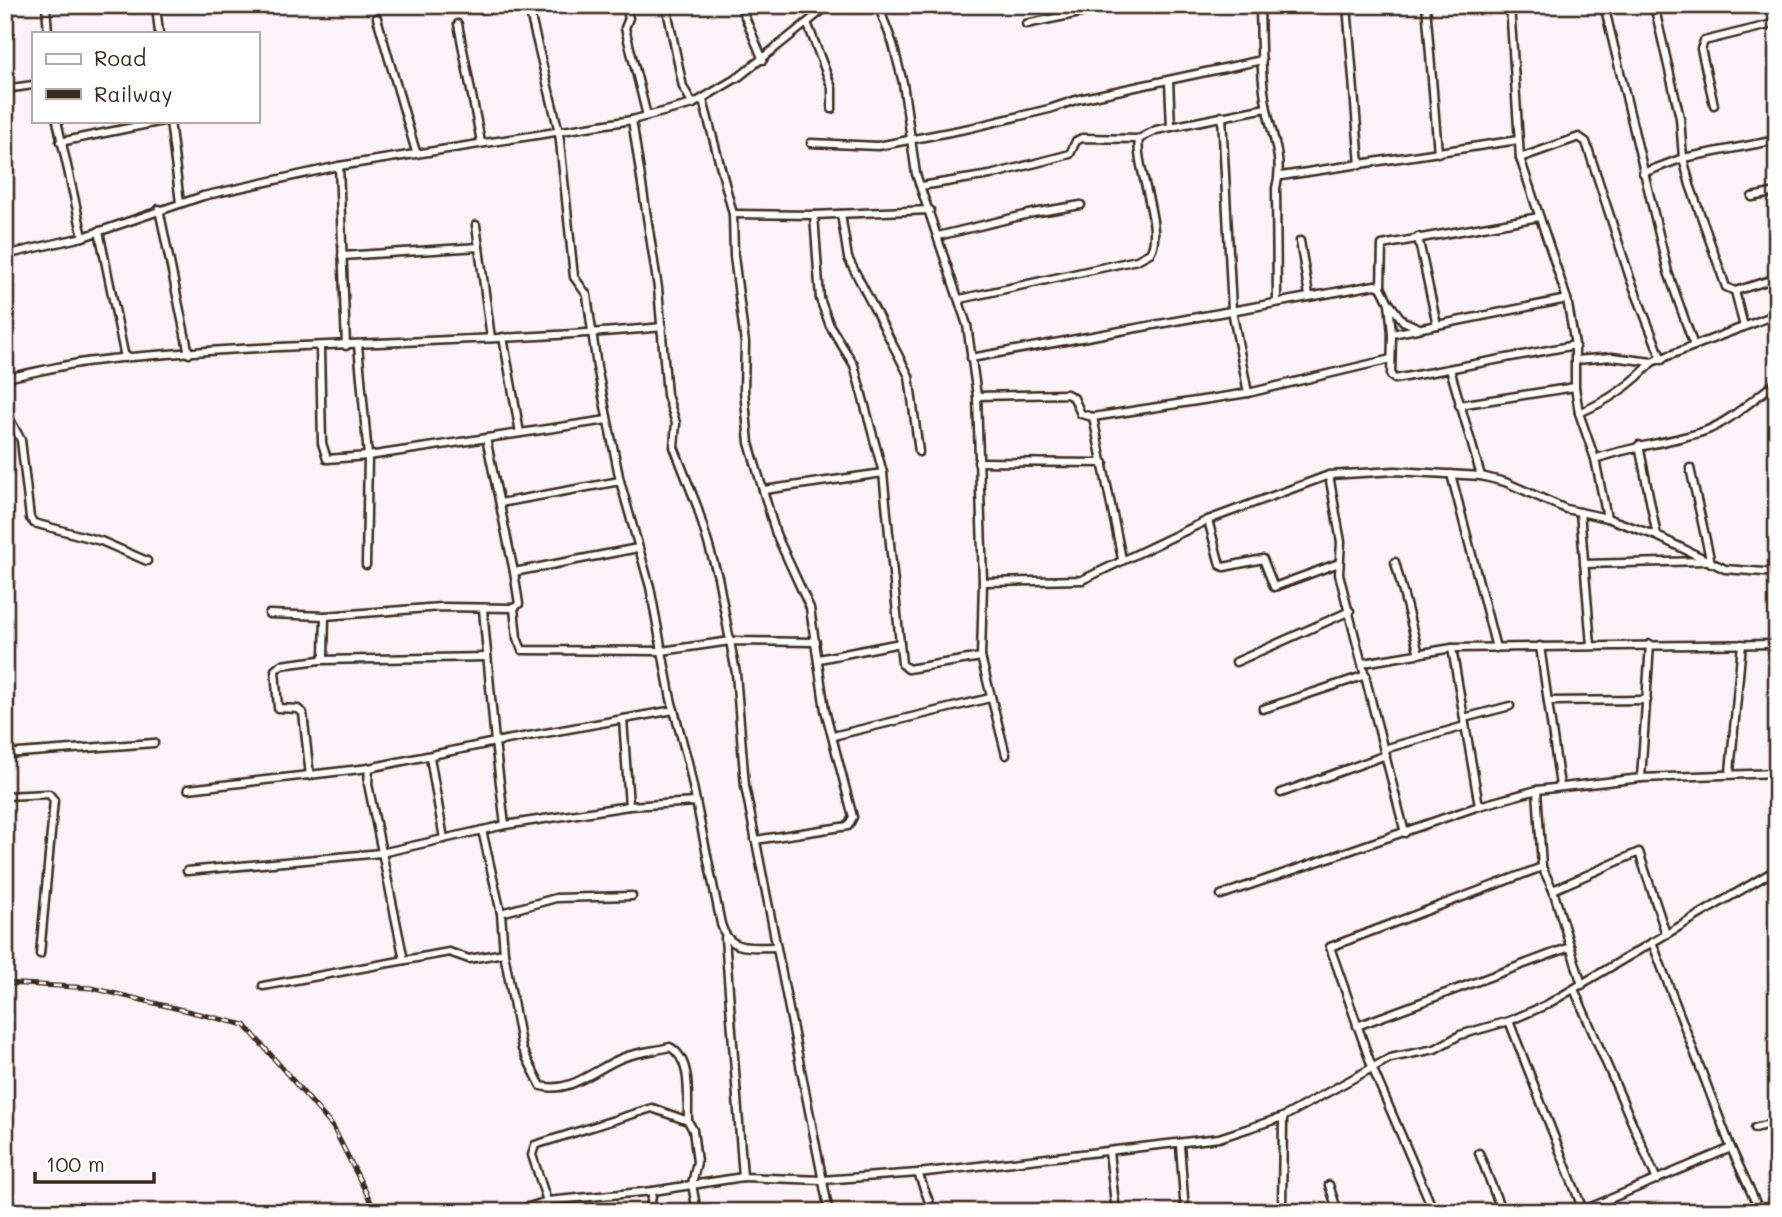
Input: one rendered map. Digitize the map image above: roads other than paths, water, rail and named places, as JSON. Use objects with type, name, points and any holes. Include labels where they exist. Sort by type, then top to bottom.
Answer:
[{"type":"street","points":[[46,5],[48,32]]},
{"type":"street","points":[[156,5],[159,32]]},
{"type":"street","points":[[528,5],[559,132],[574,277],[587,295],[607,420],[620,481],[650,587],[674,710],[725,938],[743,1177]]},
{"type":"street","points":[[625,5],[629,18],[625,28],[647,116]]},
{"type":"street","points":[[666,5],[683,87],[693,104]]},
{"type":"street","points":[[740,5],[763,60]]},
{"type":"street","points":[[878,5],[893,44],[903,83],[909,140],[937,236],[960,299],[971,358],[977,396],[983,582],[981,657],[1006,755]]},
{"type":"street","points":[[1026,24],[1118,5]]},
{"type":"street","points":[[1260,5],[1266,108],[1279,154],[1280,176],[1276,188],[1278,300]]},
{"type":"street","points":[[1347,5],[1360,165]]},
{"type":"street","points":[[1426,5],[1438,153]]},
{"type":"street","points":[[1510,5],[1520,158],[1567,299],[1575,345],[1575,387],[1579,413],[1595,459],[1606,518]]},
{"type":"street","points":[[1604,5],[1668,272],[1694,346]]},
{"type":"street","points":[[1654,5],[1680,118],[1683,158],[1693,196],[1727,287],[1735,291],[1777,278]]},
{"type":"street","points":[[5,255],[83,237],[180,203],[339,166],[632,120],[693,104],[763,60],[808,24],[824,7]]},
{"type":"street","points":[[376,18],[416,152]]},
{"type":"street","points":[[1714,105],[1702,49],[1704,41],[1777,23]]},
{"type":"street","points":[[458,24],[481,142]]},
{"type":"street","points":[[808,24],[832,88],[832,109]]},
{"type":"street","points":[[811,143],[878,146],[1262,60]]},
{"type":"street","points":[[1168,81],[1171,127]]},
{"type":"street","points":[[5,89],[32,85]]},
{"type":"street","points":[[703,100],[733,214],[734,256],[745,343],[744,390],[749,443],[776,534],[810,608],[825,710],[852,822],[848,826],[755,840]]},
{"type":"street","points":[[921,186],[990,175],[1059,158],[1070,154],[1076,141],[1082,138],[1139,139],[1171,127],[1266,108]]},
{"type":"street","points":[[1222,116],[1232,310],[1248,393]]},
{"type":"street","points":[[632,120],[652,240],[667,396],[676,423],[674,447],[715,564],[736,673],[743,775],[829,1212]]},
{"type":"street","points":[[57,122],[83,237]]},
{"type":"street","points":[[60,142],[158,122]]},
{"type":"street","points":[[170,122],[180,203]]},
{"type":"street","points":[[1520,158],[1579,137],[1586,142],[1630,278],[1662,360]]},
{"type":"street","points":[[960,299],[1137,260],[1150,253],[1153,244],[1149,194],[1138,147],[1139,139]]},
{"type":"street","points":[[1280,176],[1518,140]]},
{"type":"street","points":[[1643,173],[1683,158],[1777,140]]},
{"type":"street","points":[[339,166],[346,346]]},
{"type":"street","points":[[1752,197],[1777,192]]},
{"type":"street","points":[[937,236],[1033,213],[1081,205]]},
{"type":"street","points":[[159,209],[188,354]]},
{"type":"street","points":[[733,214],[814,215],[930,210]]},
{"type":"street","points":[[841,214],[848,258],[909,376],[919,452]]},
{"type":"street","points":[[814,215],[820,299],[830,326],[854,365],[883,473],[902,664],[908,669],[981,657]]},
{"type":"street","points":[[1421,328],[1403,320],[1389,303],[1381,287],[1382,245],[1539,217]]},
{"type":"street","points":[[476,225],[491,338]]},
{"type":"street","points":[[99,231],[125,358]]},
{"type":"street","points":[[1418,237],[1437,325]]},
{"type":"street","points":[[1300,241],[1310,295]]},
{"type":"street","points":[[342,256],[479,247]]},
{"type":"street","points":[[971,358],[1278,300],[1375,285],[1381,287]]},
{"type":"street","points":[[1735,291],[1744,327]]},
{"type":"street","points":[[1392,334],[1567,299]]},
{"type":"street","points":[[1389,303],[1392,334],[1391,376],[1395,379],[1575,345]]},
{"type":"street","points":[[1576,360],[1612,356],[1651,362],[1662,360],[1777,314]]},
{"type":"street","points":[[5,378],[92,361],[125,358],[662,327]]},
{"type":"street","points":[[502,337],[520,433]]},
{"type":"street","points":[[358,345],[368,456],[366,565]]},
{"type":"street","points":[[320,347],[322,443],[327,459],[368,456],[607,420]]},
{"type":"street","points":[[977,396],[1067,394],[1074,398],[1081,414],[1093,417],[1248,393],[1391,359]]},
{"type":"street","points":[[1579,413],[1607,401],[1637,379],[1651,362]]},
{"type":"street","points":[[1450,369],[1481,476]]},
{"type":"street","points":[[1595,459],[1705,431],[1723,422],[1777,382]]},
{"type":"street","points":[[1459,405],[1575,387]]},
{"type":"street","points":[[5,410],[21,440],[28,510],[34,523],[101,541],[148,561]]},
{"type":"street","points":[[1093,417],[1122,559]]},
{"type":"street","points":[[269,614],[325,616],[441,607],[514,608],[519,604],[486,438]]},
{"type":"street","points":[[1639,446],[1657,536]]},
{"type":"street","points":[[978,462],[1104,463]]},
{"type":"street","points":[[1689,468],[1709,562]]},
{"type":"street","points":[[983,582],[1075,582],[1091,577],[1122,559],[1208,520],[1328,475],[1395,471],[1481,476],[1505,482],[1580,512],[1657,536],[1725,569],[1777,573]]},
{"type":"street","points":[[764,490],[883,473]]},
{"type":"street","points":[[1451,474],[1496,648]]},
{"type":"street","points":[[1328,475],[1341,542],[1339,574],[1405,833]]},
{"type":"street","points":[[500,503],[620,481]]},
{"type":"street","points":[[1580,512],[1591,645]]},
{"type":"street","points":[[1208,520],[1220,565],[1224,567],[1262,559],[1274,587],[1339,563]]},
{"type":"street","points":[[514,572],[638,548]]},
{"type":"street","points":[[1395,562],[1419,654]]},
{"type":"street","points":[[1584,564],[1709,562]]},
{"type":"street","points":[[514,608],[517,638],[522,650],[662,651],[730,641],[816,642]]},
{"type":"street","points":[[483,609],[505,825]]},
{"type":"street","points":[[1236,662],[1350,611]]},
{"type":"street","points":[[320,660],[325,651],[325,616]]},
{"type":"street","points":[[819,659],[900,643]]},
{"type":"street","points":[[1641,778],[1650,644]]},
{"type":"street","points":[[1730,772],[1742,644]]},
{"type":"street","points":[[1363,663],[1452,648],[1777,644]]},
{"type":"street","points":[[1541,646],[1560,786]]},
{"type":"street","points":[[1452,648],[1479,806]]},
{"type":"street","points":[[310,776],[303,713],[298,709],[278,708],[275,670],[281,664],[320,660],[486,657]]},
{"type":"street","points":[[1263,709],[1366,675]]},
{"type":"street","points":[[833,736],[990,698]]},
{"type":"street","points":[[1548,701],[1647,699]]},
{"type":"street","points":[[1464,718],[1510,706]]},
{"type":"street","points":[[188,789],[369,768],[674,710]]},
{"type":"street","points":[[623,719],[629,806]]},
{"type":"street","points":[[1281,793],[1385,752],[1465,726]]},
{"type":"street","points":[[5,754],[154,743]]},
{"type":"street","points":[[430,757],[444,839]]},
{"type":"street","points":[[369,768],[368,784],[404,960]]},
{"type":"street","points":[[1221,895],[1479,806],[1537,790],[1641,778],[1730,772],[1777,773]]},
{"type":"street","points":[[1537,790],[1542,867],[1553,890],[1582,985]]},
{"type":"street","points":[[5,796],[48,794],[54,800],[40,954]]},
{"type":"street","points":[[187,871],[381,853],[505,825],[629,806],[696,802]]},
{"type":"street","points":[[482,831],[501,913],[504,953],[522,1049],[541,1086],[554,1089],[580,1080],[622,1058],[670,1047],[678,1052],[686,1069],[688,1121]]},
{"type":"street","points":[[1553,890],[1639,852],[1666,933]]},
{"type":"street","points":[[1434,1212],[1372,1067],[1329,951],[1332,944],[1542,867]]},
{"type":"street","points":[[514,1212],[547,1201],[653,1191],[743,1177],[822,1180],[918,1173],[1180,1145],[1248,1131],[1283,1117],[1402,1053],[1434,1049],[1460,1035],[1509,1021],[1574,989],[1777,869]]},
{"type":"street","points":[[501,913],[556,898],[632,896]]},
{"type":"street","points":[[725,938],[733,945],[744,947],[775,947]]},
{"type":"street","points":[[1652,942],[1731,1148],[1760,1212]]},
{"type":"street","points":[[1357,1026],[1570,947]]},
{"type":"street","points":[[263,986],[449,953],[469,959],[504,953]]},
{"type":"street","points":[[1574,989],[1657,1180]]},
{"type":"street","points":[[1509,1021],[1581,1211],[1731,1148]]},
{"type":"street","points":[[547,1201],[531,1155],[535,1145],[652,1108],[688,1121],[694,1129],[697,1162],[692,1184],[697,1212]]},
{"type":"street","points":[[1282,1212],[1283,1117]]},
{"type":"street","points":[[1755,1128],[1777,1122]]},
{"type":"street","points":[[1180,1145],[1185,1212]]},
{"type":"street","points":[[1109,1152],[1116,1212]]},
{"type":"street","points":[[1479,1153],[1502,1212]]},
{"type":"street","points":[[918,1173],[933,1212]]},
{"type":"street","points":[[1329,1185],[1338,1212]]},
{"type":"street","points":[[649,1212],[653,1191]]},
{"type":"railway","points":[[5,983],[92,988],[245,1025],[333,1127],[376,1212]]}]
